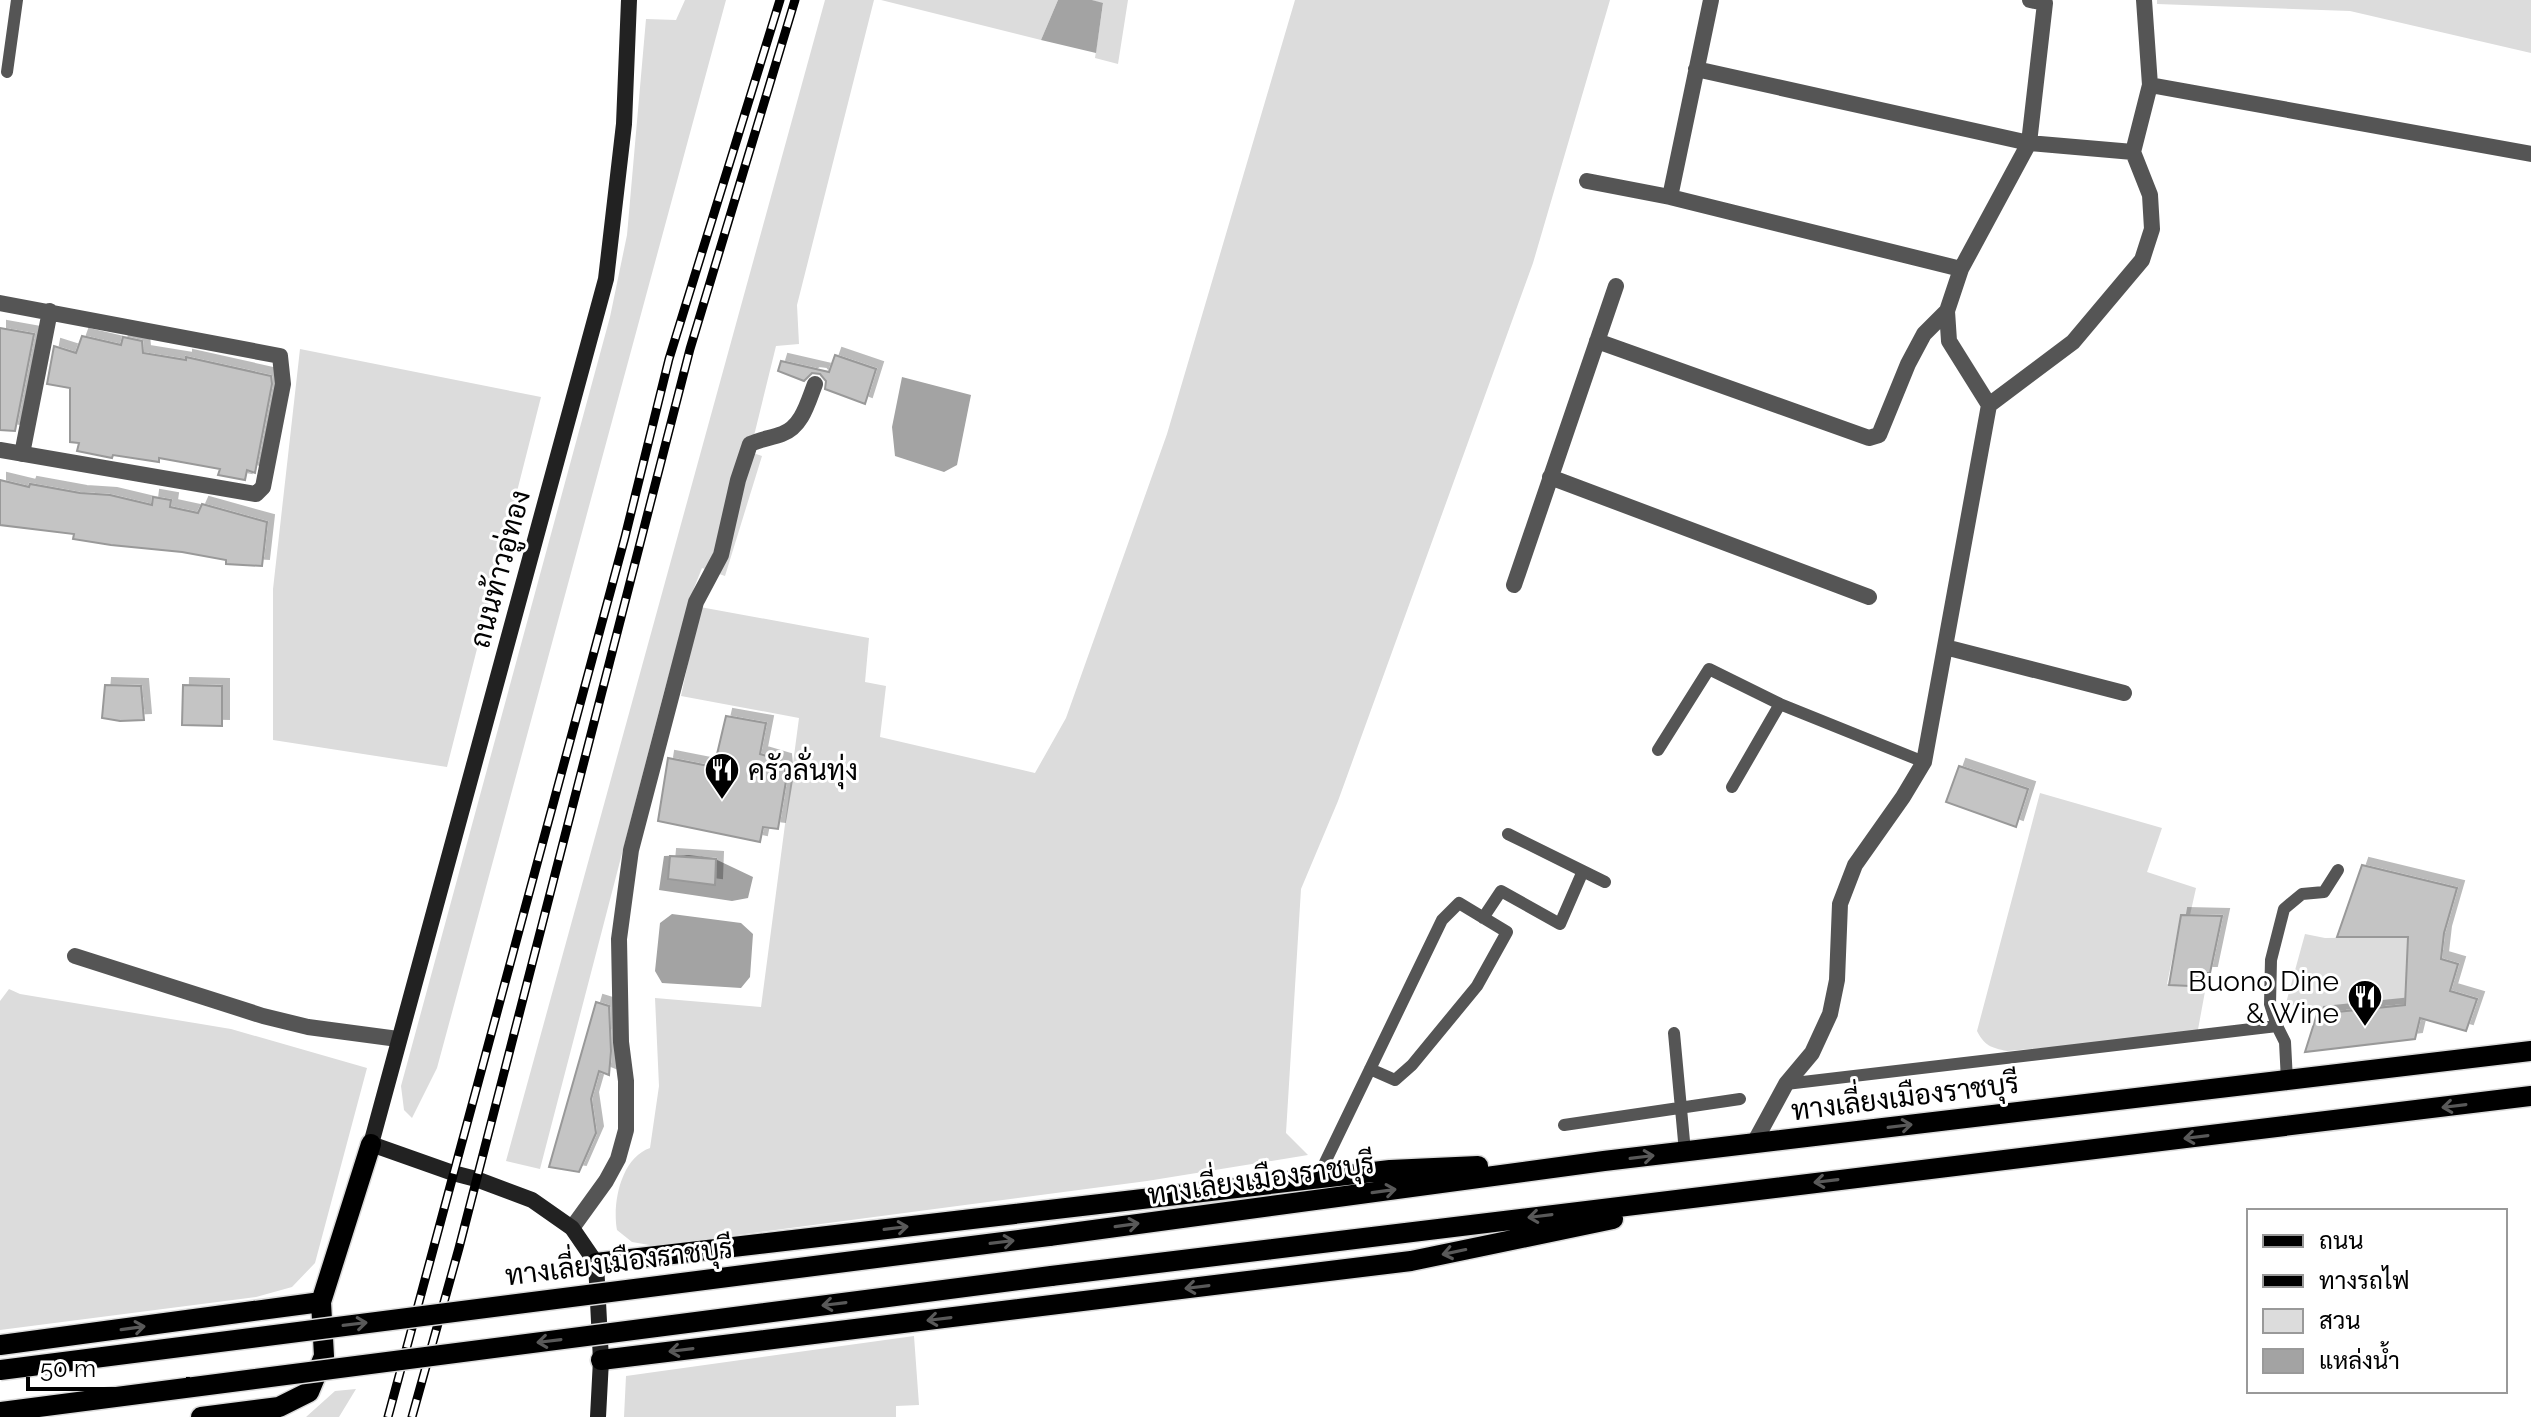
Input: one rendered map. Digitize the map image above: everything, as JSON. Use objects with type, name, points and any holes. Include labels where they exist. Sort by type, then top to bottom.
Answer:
[{"type":"main road","name":"ทางเลี่ยงเมืองราชบุรี","points":[[0,1370],[1049,1236],[1604,1161],[2531,1051]]},
{"type":"main road","points":[[0,1412],[1051,1276],[2531,1096]]},
{"type":"main road","points":[[201,1417],[279,1407],[309,1392],[324,1356],[321,1302],[371,1144]]},
{"type":"main road","points":[[596,1263],[1390,1170],[1604,1161]]},
{"type":"main road","points":[[601,1360],[1411,1261],[1750,1190]]},
{"type":"main road","points":[[0,1345],[321,1302]]},
{"type":"street","points":[[1670,197],[1711,0]]},
{"type":"street","points":[[1754,1143],[1786,1084],[1812,1053],[1830,1014],[1837,980],[1840,904],[1855,865],[1924,762],[1989,405],[1949,341],[1947,311],[1961,269],[2029,143],[2045,3],[2030,0]]},
{"type":"street","points":[[1989,405],[2073,342],[2142,260],[2152,229],[2150,195],[2133,152],[2150,85],[2144,0]]},
{"type":"street","name":"ถนนท้าวอู่ทอง","points":[[371,1144],[606,279],[624,124],[624,1]]},
{"type":"street","points":[[1696,69],[2029,143],[2133,152]]},
{"type":"street","points":[[2150,85],[2531,154]]},
{"type":"street","points":[[1587,181],[1670,197],[1961,269]]},
{"type":"street","points":[[1514,585],[1616,286]]},
{"type":"street","points":[[0,303],[280,356],[283,384],[263,487],[256,494],[0,450]]},
{"type":"street","points":[[22,454],[50,311]]},
{"type":"street","points":[[1597,341],[1869,438],[1879,435],[1908,364],[1924,334],[1947,311]]},
{"type":"street","points":[[572,1228],[606,1181],[618,1159],[626,1130],[619,939],[631,850],[696,602],[721,555],[738,480],[750,444],[778,436],[794,427],[805,410],[815,384]]},
{"type":"street","points":[[1550,477],[1869,597]]},
{"type":"street","points":[[1945,647],[2124,693]]},
{"type":"street","points":[[75,956],[263,1016],[308,1027],[398,1039]]},
{"type":"street","points":[[371,1144],[532,1200],[572,1228],[596,1263],[601,1360],[598,1417]]},
{"type":"lane","points":[[7,72],[17,0]]},
{"type":"lane","points":[[1658,750],[1709,669],[1780,704],[1924,762]]},
{"type":"lane","points":[[1732,787],[1780,704]]},
{"type":"lane","points":[[1508,834],[1605,882]]},
{"type":"lane","points":[[2287,1081],[2285,1042],[2270,1004],[2271,960],[2284,909],[2302,894],[2324,892],[2338,870]]},
{"type":"lane","points":[[1483,918],[1501,891],[1560,924],[1583,871]]},
{"type":"lane","points":[[1317,1179],[1370,1069],[1442,920],[1459,903],[1507,932],[1477,986],[1412,1065],[1395,1080],[1370,1069]]},
{"type":"lane","points":[[1786,1084],[2277,1026]]},
{"type":"lane","points":[[1674,1033],[1685,1152]]},
{"type":"lane","points":[[1564,1125],[1740,1099]]},
{"type":"green space","points":[[685,0],[726,0],[437,1068],[412,1118],[404,1110],[401,1086],[610,317],[627,235],[646,19],[676,20]]},
{"type":"green space","points":[[825,0],[874,0],[797,305],[799,344],[776,346],[750,452],[762,456],[725,576],[702,568],[694,588],[540,1169],[506,1161]]},
{"type":"green space","points":[[881,0],[1058,0],[1041,40]]},
{"type":"green space","points":[[1092,0],[1128,0],[1118,64],[1095,58],[1103,4]]},
{"type":"green space","points":[[1295,0],[1610,0],[1533,263],[1338,801],[1301,889],[1286,1133],[1308,1155],[1147,1181],[655,1246],[632,1242],[617,1230],[616,1207],[625,1171],[640,1153],[650,1148],[659,1086],[655,998],[761,1007],[799,718],[681,696],[700,607],[869,638],[865,682],[886,686],[880,737],[1035,773],[1066,718],[1167,434]]},
{"type":"green space","points":[[2157,0],[2531,0],[2531,53],[2350,11],[2157,4]]},
{"type":"green space","points":[[300,349],[541,397],[447,767],[273,740],[273,589]]},
{"type":"green space","points":[[2040,793],[2162,828],[2147,872],[2196,888],[2190,915],[2181,916],[2167,984],[2206,986],[2197,1035],[2007,1051],[1982,1040],[1977,1031]]},
{"type":"green space","points":[[2305,934],[2325,938],[2408,937],[2405,1005],[2317,1014],[2286,1003]]},
{"type":"green space","points":[[9,989],[20,994],[231,1029],[367,1068],[315,1263],[292,1287],[256,1297],[0,1330],[0,1001]]},
{"type":"green space","points":[[914,1336],[919,1405],[896,1406],[896,1417],[624,1417],[626,1376]]},
{"type":"green space","points":[[356,1389],[339,1417],[306,1417],[335,1391]]},
{"type":"water","points":[[1058,0],[1103,3],[1096,53],[1041,40]]},
{"type":"water","points":[[902,377],[971,395],[957,465],[944,472],[895,456],[892,427]]},
{"type":"water","points":[[664,856],[713,858],[753,877],[748,898],[732,901],[659,890]]},
{"type":"water","points":[[672,914],[741,923],[753,934],[750,977],[741,988],[662,983],[655,971],[660,923]]},
{"type":"building","points":[[0,328],[34,334],[15,431],[0,430]]},
{"type":"building","points":[[82,336],[121,345],[123,337],[142,341],[143,353],[186,360],[186,357],[271,376],[255,473],[247,470],[245,480],[218,475],[220,469],[159,458],[159,462],[77,451],[79,443],[70,442],[70,388],[47,384],[54,346],[76,353]]},
{"type":"building","points":[[835,355],[876,369],[865,404],[825,389],[826,381],[820,374],[812,373],[804,381],[778,371],[781,361],[829,372]]},
{"type":"building","points":[[0,480],[29,487],[30,484],[110,495],[152,505],[153,497],[171,500],[170,507],[198,513],[202,504],[267,522],[262,566],[226,564],[226,560],[182,552],[111,545],[73,539],[74,534],[0,525]]},
{"type":"building","points":[[105,685],[141,686],[144,720],[102,718]]},
{"type":"building","points":[[183,685],[222,686],[222,726],[182,725]]},
{"type":"building","name":"ครัวลั่นทุ่ง","points":[[726,716],[766,723],[760,754],[784,761],[786,781],[778,829],[763,827],[760,842],[658,821],[668,758],[714,767]]},
{"type":"building","points":[[1959,766],[2028,789],[2016,827],[1946,802]]},
{"type":"building","points":[[670,856],[716,859],[715,885],[668,879]]},
{"type":"building","points":[[2362,865],[2457,888],[2444,933],[2441,959],[2458,964],[2450,991],[2477,999],[2466,1031],[2420,1018],[2415,1039],[2305,1052],[2317,1014],[2405,1005],[2408,937],[2337,937]]},
{"type":"building","points":[[2181,915],[2222,916],[2210,973],[2192,973],[2190,986],[2169,985]]},
{"type":"building","points":[[596,1002],[609,1006],[611,1051],[609,1075],[599,1071],[591,1099],[596,1133],[579,1172],[549,1167]]},
{"type":"railway","points":[[388,1417],[625,537],[669,359],[780,0]]},
{"type":"railway","points":[[412,1417],[459,1248],[690,349],[795,0]]},
{"type":"place","name":"ครัวลั่นทุ่ง","points":[[722,801]]},
{"type":"place","name":"Buono Dine & Wine","points":[[2365,1028]]}]
